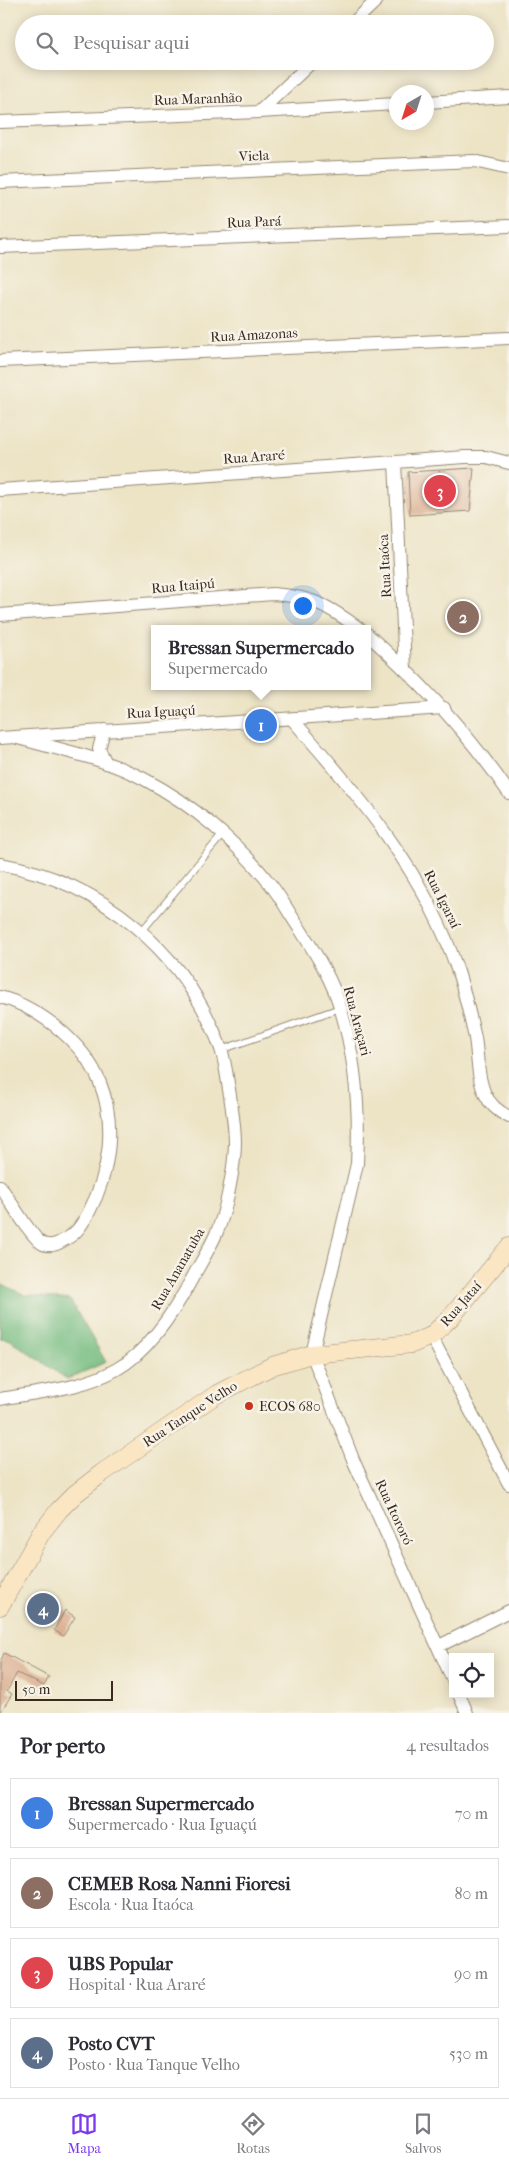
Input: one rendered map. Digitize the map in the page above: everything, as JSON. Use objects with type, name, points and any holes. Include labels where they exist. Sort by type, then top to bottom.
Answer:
[{"type":"street","points":[[362,15],[378,0]]},
{"type":"street","points":[[259,112],[303,70]]},
{"type":"street","points":[[434,102],[509,97]]},
{"type":"street","name":"Rua Maranhão","points":[[0,122],[259,112],[389,104]]},
{"type":"street","name":"Viela","points":[[0,182],[474,161],[509,169]]},
{"type":"street","name":"Rua Pará","points":[[0,246],[509,226]]},
{"type":"street","name":"Rua Amazonas","points":[[0,361],[509,338]]},
{"type":"street","name":"Rua Araré","points":[[0,490],[486,457],[509,463]]},
{"type":"street","name":"Rua Itaóca","points":[[395,462],[405,668]]},
{"type":"street","name":"Rua Itaipú","points":[[0,615],[273,594],[298,596],[320,602],[354,625]]},
{"type":"street","points":[[371,638],[405,668],[444,708],[509,793]]},
{"type":"street","name":"Rua Iguaçú","points":[[0,738],[444,708]]},
{"type":"street","name":"Rua Igaraí","points":[[292,719],[350,786],[382,828],[418,881],[440,923],[458,971],[475,1039],[485,1094],[491,1104],[509,1117]]},
{"type":"street","points":[[104,730],[99,750],[106,763]]},
{"type":"street","name":"Rua Araçari","points":[[14,737],[106,763],[143,778],[177,799],[223,834],[271,885],[311,947],[329,980],[340,1008],[351,1048],[357,1088],[357,1164],[312,1354]]},
{"type":"street","name":"Rua Ananatuba","points":[[0,864],[31,871],[74,886],[109,906],[141,932],[171,961],[194,991],[221,1050],[235,1142],[229,1190],[217,1233],[167,1319],[130,1359],[109,1373],[73,1385],[0,1399]]},
{"type":"street","points":[[0,997],[37,1012],[64,1033],[85,1054],[101,1084],[109,1136],[106,1168],[96,1198],[76,1232],[58,1244],[45,1245],[36,1239],[0,1186]]},
{"type":"street","name":"Rua Jataí","points":[[432,1336],[452,1316],[509,1247]]},
{"type":"street","points":[[432,1336],[509,1484]]},
{"type":"street","name":"Rua Tanque Velho","points":[[0,1606],[41,1533],[59,1510],[75,1494],[102,1473],[217,1394],[272,1366],[312,1354],[412,1344],[432,1336]]},
{"type":"street","name":"Rua Itororó","points":[[312,1354],[354,1462],[449,1670]]},
{"type":"street","points":[[439,1646],[509,1611]]},
{"type":"street","points":[[461,1698],[467,1713]]},
{"type":"lane","points":[[141,932],[223,834]]},
{"type":"lane","points":[[221,1050],[340,1008]]},
{"type":"green space","points":[[0,1283],[25,1295],[70,1300],[106,1362],[67,1379],[9,1339],[0,1338]]},
{"type":"building","points":[[474,468],[470,511],[410,515],[408,472]]},
{"type":"building","points":[[65,1610],[75,1617],[63,1636],[54,1630]]},
{"type":"building","points":[[4,1653],[49,1677],[44,1686],[17,1673],[7,1691],[12,1694],[0,1713],[0,1663]]},
{"type":"place","name":"UBS Popular","points":[[440,491]]},
{"type":"place","name":"CEMEB Rosa Nanni Fioresi","points":[[463,617]]},
{"type":"place","name":"Bressan Supermercado","points":[[261,725]]},
{"type":"place","name":"ECOS 680","points":[[249,1406]]},
{"type":"place","name":"Posto CVT","points":[[43,1609]]}]
